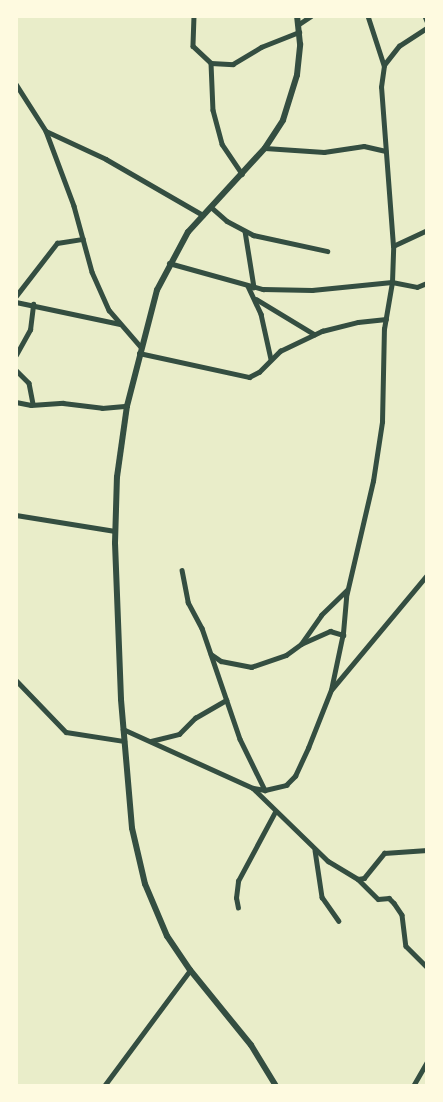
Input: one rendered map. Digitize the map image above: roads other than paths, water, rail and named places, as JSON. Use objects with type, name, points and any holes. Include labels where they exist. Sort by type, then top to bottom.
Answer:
[{"type":"main road","points":[[276,1086],[251,1045],[190,970],[168,936],[145,884],[132,828],[124,741],[115,531],[117,477],[127,406],[140,350],[169,263],[188,232],[265,148],[292,99],[297,75],[299,32],[296,16]]},
{"type":"street","points":[[194,16],[193,46],[211,64],[213,110],[218,132],[222,144],[242,174]]},
{"type":"street","points":[[298,24],[311,16]]},
{"type":"street","points":[[123,729],[253,788],[265,790],[286,785],[295,776],[332,690],[348,589],[373,481],[382,422],[386,319],[392,282],[393,246],[381,87],[384,65],[368,16]]},
{"type":"street","points":[[425,16],[427,22]]},
{"type":"street","points":[[384,65],[399,46],[427,28]]},
{"type":"street","points":[[211,64],[233,64],[261,47],[299,32]]},
{"type":"street","points":[[16,84],[46,131],[83,238],[92,272],[109,310],[140,350],[220,373],[249,377],[280,351],[314,334],[352,323],[386,319]]},
{"type":"street","points":[[46,131],[106,159],[203,216]]},
{"type":"street","points":[[265,148],[324,152],[364,146],[385,151]]},
{"type":"street","points":[[211,206],[245,231],[327,251]]},
{"type":"street","points":[[393,246],[427,230]]},
{"type":"street","points":[[245,231],[251,286],[271,359]]},
{"type":"street","points":[[16,296],[57,244],[83,238]]},
{"type":"street","points":[[169,263],[251,286],[312,290],[392,282],[417,287],[427,283]]},
{"type":"street","points":[[256,299],[314,334]]},
{"type":"street","points":[[16,302],[33,304],[120,324]]},
{"type":"street","points":[[16,355],[30,330],[33,304]]},
{"type":"street","points":[[16,370],[29,383],[33,404]]},
{"type":"street","points":[[16,402],[127,406]]},
{"type":"street","points":[[16,515],[115,531]]},
{"type":"street","points":[[182,570],[188,602],[202,628],[246,754],[265,790]]},
{"type":"street","points":[[332,690],[427,575]]},
{"type":"street","points":[[209,651],[220,660],[252,667],[286,655],[300,644],[322,615],[348,589]]},
{"type":"street","points":[[300,644],[330,631],[342,636]]},
{"type":"street","points":[[16,680],[66,732],[124,741]]},
{"type":"street","points":[[151,741],[179,734],[195,718],[226,700]]},
{"type":"street","points":[[253,788],[275,812],[304,836],[315,850],[358,879],[378,899],[389,898],[394,902],[402,915],[406,946],[427,967]]},
{"type":"street","points":[[238,908],[236,898],[238,881],[275,812]]},
{"type":"street","points":[[315,850],[322,897],[339,921]]},
{"type":"street","points":[[358,879],[364,878],[384,853],[427,850]]},
{"type":"street","points":[[104,1086],[190,970]]},
{"type":"street","points":[[413,1086],[427,1062]]}]
